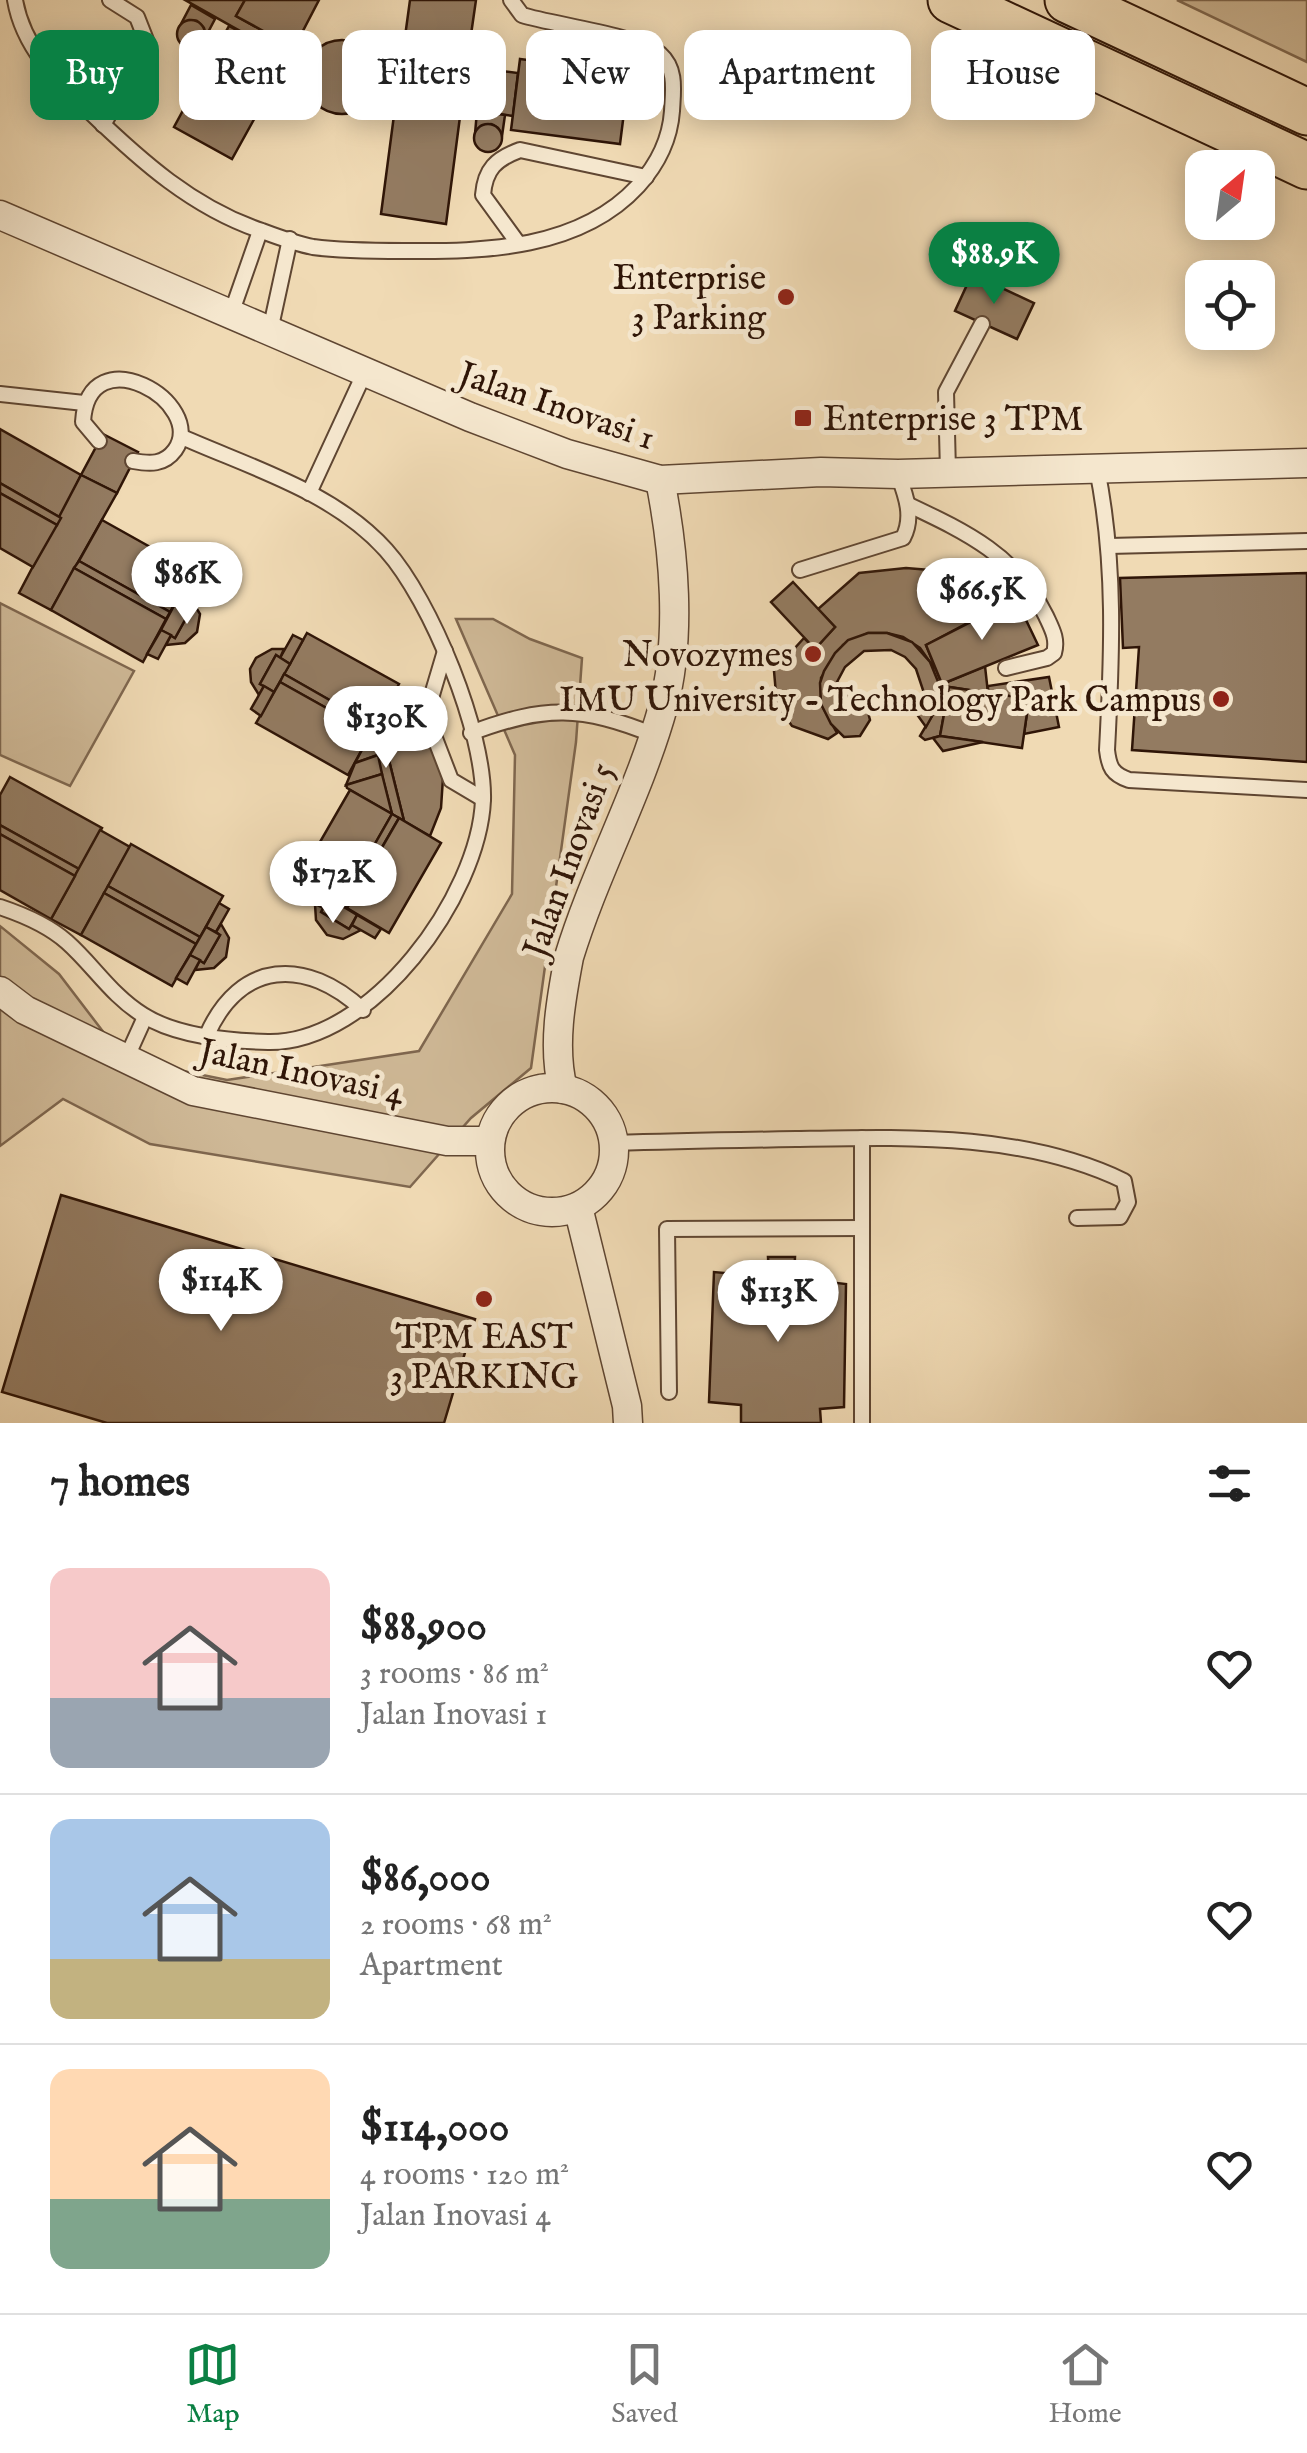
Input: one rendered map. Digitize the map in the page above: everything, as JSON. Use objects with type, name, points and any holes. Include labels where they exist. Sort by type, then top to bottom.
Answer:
[{"type":"highway","points":[[951,0],[1307,166]]},
{"type":"highway","points":[[1068,0],[1307,112]]},
{"type":"street","name":"Jalan Inovasi 1","points":[[0,216],[364,374],[567,454],[660,480],[821,472],[898,474],[1307,463]]},
{"type":"street","name":"Jalan Inovasi 5","points":[[563,1089],[559,1075],[560,1001],[569,957],[664,704],[674,593],[672,537],[660,480]]},
{"type":"street","name":"Jalan Inovasi 4","points":[[0,991],[25,1010],[193,1091],[447,1141],[490,1141]]},
{"type":"street","points":[[543,1088],[563,1089],[592,1102],[610,1128],[614,1143],[610,1174],[602,1188],[578,1207],[543,1212],[508,1195],[496,1179],[490,1141],[496,1122],[524,1094],[543,1088]]},
{"type":"street","points":[[578,1207],[628,1406],[628,1423]]},
{"type":"lane","points":[[14,0],[18,19],[45,66],[134,155],[192,198],[260,231],[308,246],[432,252],[560,235],[602,217],[621,204],[646,177],[665,143],[672,118],[673,82],[667,61],[647,47],[522,15],[511,0]]},
{"type":"lane","points":[[103,125],[148,45],[137,16],[110,0]]},
{"type":"lane","points":[[518,243],[483,196],[484,176],[500,157],[520,150],[646,177]]},
{"type":"lane","points":[[231,314],[260,231]]},
{"type":"lane","points":[[270,333],[290,239]]},
{"type":"lane","points":[[948,472],[946,392],[982,324]]},
{"type":"lane","points":[[309,493],[364,374]]},
{"type":"lane","points":[[99,441],[83,422],[84,403],[98,383],[112,378],[149,389],[176,411],[183,424],[182,438],[165,460],[151,464],[133,461]]},
{"type":"lane","points":[[0,394],[84,403]]},
{"type":"lane","points":[[0,907],[51,929],[70,944],[116,995],[145,1017],[207,1035],[268,1042],[297,1039],[363,1010],[398,976],[446,910],[479,833],[483,799],[479,754],[466,706],[446,652],[410,583],[388,552],[351,516],[309,493],[182,438]]},
{"type":"lane","points":[[1098,469],[1109,546],[1113,636],[1109,766],[1117,776],[1129,780],[1307,790]]},
{"type":"lane","points":[[800,570],[903,538],[909,505],[898,474]]},
{"type":"lane","points":[[909,505],[995,550],[1034,593],[1056,639],[1054,653],[1006,668]]},
{"type":"lane","points":[[1109,546],[1307,541]]},
{"type":"lane","points":[[446,652],[426,715],[451,780],[483,799]]},
{"type":"lane","points":[[471,733],[524,716],[586,712],[654,734]]},
{"type":"lane","points":[[207,1035],[228,997],[248,982],[270,974],[316,978],[363,1010]]},
{"type":"lane","points":[[126,1059],[145,1017]]},
{"type":"lane","points":[[614,1143],[862,1138],[998,1144],[1036,1150],[1093,1166],[1124,1181],[1128,1202],[1120,1217],[1078,1218]]},
{"type":"lane","points":[[862,1138],[862,1423]]},
{"type":"lane","points":[[669,1392],[667,1230],[862,1228]]},
{"type":"shaded area","points":[[1177,0],[1307,0],[1307,62]]},
{"type":"shaded area","points":[[0,603],[134,671],[70,786],[0,755]]},
{"type":"shaded area","points":[[456,619],[493,619],[530,639],[582,658],[576,742],[531,1068],[471,1118],[410,1187],[150,1144],[63,1099],[0,1146],[0,926],[59,974],[124,1059],[227,1080],[419,1051],[512,894],[515,755]]},
{"type":"building","points":[[185,0],[245,0],[236,16],[261,30],[238,30]]},
{"type":"building","points":[[245,0],[319,0],[303,30],[261,30],[236,16]]},
{"type":"building","points":[[410,0],[476,0],[472,30],[406,30]]},
{"type":"building","points":[[191,5],[215,19],[209,30],[197,21],[181,24]]},
{"type":"building","points":[[186,21],[196,21],[204,29],[179,30],[178,39],[178,29]]},
{"type":"building","points":[[342,40],[342,114],[322,107],[322,47]]},
{"type":"building","points":[[520,59],[526,60],[526,120],[623,120],[620,144],[511,130]]},
{"type":"building","points":[[506,72],[518,73],[513,116],[506,115]]},
{"type":"building","points":[[179,118],[254,120],[232,159],[174,127]]},
{"type":"building","points":[[393,120],[460,120],[446,224],[381,214]]},
{"type":"building","points":[[476,120],[504,120],[502,136],[491,124],[481,126],[475,134]]},
{"type":"building","points":[[488,124],[498,128],[502,138],[498,148],[488,152],[478,148],[474,138],[478,128]]},
{"type":"building","points":[[972,274],[1034,303],[1017,339],[955,311]]},
{"type":"building","points":[[0,429],[81,475],[61,518],[0,483]]},
{"type":"building","points":[[103,434],[138,452],[117,493],[81,475]]},
{"type":"building","points":[[81,475],[117,493],[51,610],[19,593]]},
{"type":"building","points":[[0,483],[61,518],[57,525],[0,493]]},
{"type":"building","points":[[0,493],[57,525],[33,567],[0,548]]},
{"type":"building","points":[[102,520],[193,571],[170,612],[79,561]]},
{"type":"building","points":[[79,561],[170,612],[166,619],[74,568]]},
{"type":"building","points":[[74,568],[166,619],[143,662],[51,610]]},
{"type":"building","name":"Novozymes","points":[[906,568],[930,570],[961,583],[992,610],[926,645],[942,684],[985,666],[988,693],[949,687],[940,736],[925,740],[920,736],[939,696],[932,665],[920,648],[903,637],[868,633],[843,645],[821,678],[821,704],[837,733],[828,739],[792,726],[777,705],[774,671],[804,638],[815,649],[835,627],[818,609],[859,573]]},
{"type":"building","name":"IMU University - Technology Park Campus","points":[[1307,573],[1307,762],[1132,750],[1139,647],[1123,648],[1120,578]]},
{"type":"building","points":[[189,579],[199,584],[187,607],[176,602]]},
{"type":"building","points":[[793,582],[835,627],[815,649],[771,602]]},
{"type":"building","points":[[191,599],[200,614],[197,632],[185,643],[166,645],[171,635],[175,638],[191,609],[187,607]]},
{"type":"building","points":[[1016,599],[1038,645],[942,684],[926,645]]},
{"type":"building","points":[[176,602],[191,609],[175,638],[161,630]]},
{"type":"building","points":[[161,630],[171,635],[158,659],[147,654]]},
{"type":"building","points":[[307,633],[399,684],[375,726],[284,674]]},
{"type":"building","points":[[868,633],[887,633],[912,642],[930,662],[939,684],[936,709],[926,727],[916,713],[924,693],[916,669],[905,657],[891,650],[864,651],[845,667],[837,682],[864,697],[870,720],[860,736],[844,737],[831,724],[821,704],[824,671],[848,640]]},
{"type":"building","points":[[293,635],[303,640],[290,664],[280,658]]},
{"type":"building","points":[[272,649],[284,649],[280,658],[276,655],[260,684],[264,686],[259,695],[251,682],[250,669],[256,658]]},
{"type":"building","points":[[276,655],[290,664],[274,692],[260,684]]},
{"type":"building","points":[[284,674],[375,726],[371,733],[280,682]]},
{"type":"building","points":[[1049,677],[1059,727],[1024,734],[1029,699],[988,693],[988,686]]},
{"type":"building","points":[[280,682],[371,733],[348,775],[256,723]]},
{"type":"building","points":[[264,686],[274,692],[261,716],[251,709]]},
{"type":"building","points":[[949,687],[1029,699],[1022,748],[940,736]]},
{"type":"building","points":[[392,696],[427,730],[443,778],[441,808],[430,836],[404,821],[379,720]]},
{"type":"building","points":[[379,720],[404,821],[392,814],[371,733]]},
{"type":"building","points":[[371,733],[378,755],[355,763]]},
{"type":"building","points":[[933,738],[983,742],[943,751]]},
{"type":"building","points":[[378,755],[382,774],[346,785],[355,763]]},
{"type":"building","points":[[382,774],[392,814],[346,785]]},
{"type":"building","points":[[10,777],[102,828],[79,869],[0,825],[0,795]]},
{"type":"building","points":[[350,790],[392,814],[340,905],[298,880]]},
{"type":"building","points":[[392,814],[399,818],[347,908],[340,905]]},
{"type":"building","points":[[399,818],[441,843],[389,933],[347,908]]},
{"type":"building","points":[[0,825],[79,869],[75,876],[0,834]]},
{"type":"building","points":[[100,830],[130,847],[81,935],[51,919]]},
{"type":"building","points":[[0,834],[75,876],[51,919],[0,890]]},
{"type":"building","points":[[131,844],[223,896],[200,937],[108,886]]},
{"type":"building","points":[[306,885],[329,898],[323,908],[300,895]]},
{"type":"building","points":[[108,886],[200,937],[196,944],[104,893]]},
{"type":"building","points":[[104,893],[196,944],[172,986],[81,935]]},
{"type":"building","points":[[329,898],[357,915],[349,929],[321,912]]},
{"type":"building","points":[[219,903],[229,909],[216,932],[206,927]]},
{"type":"building","points":[[315,904],[349,929],[352,925],[361,930],[343,939],[327,935],[316,920]]},
{"type":"building","points":[[357,915],[381,929],[375,938],[352,925]]},
{"type":"building","points":[[221,924],[229,938],[226,957],[214,968],[195,970],[200,960],[204,963],[220,935],[216,932]]},
{"type":"building","points":[[206,927],[220,935],[204,963],[190,955]]},
{"type":"building","points":[[190,955],[200,960],[187,984],[176,978]]},
{"type":"building","points":[[61,1195],[475,1319],[444,1423],[107,1423],[2,1392]]},
{"type":"building","points":[[768,1257],[795,1257],[794,1278],[846,1284],[844,1407],[820,1409],[821,1423],[741,1423],[741,1405],[709,1402],[714,1272],[769,1277]]},
{"type":"place","name":"Enterprise 3 Parking","points":[[786,297]]},
{"type":"place","name":"Enterprise 3 TPM","points":[[803,418]]},
{"type":"place","name":"Novozymes","points":[[813,654]]},
{"type":"place","name":"IMU University - Technology Park Campus","points":[[1221,699]]},
{"type":"place","name":"TPM EAST 3 PARKING","points":[[484,1299]]}]
